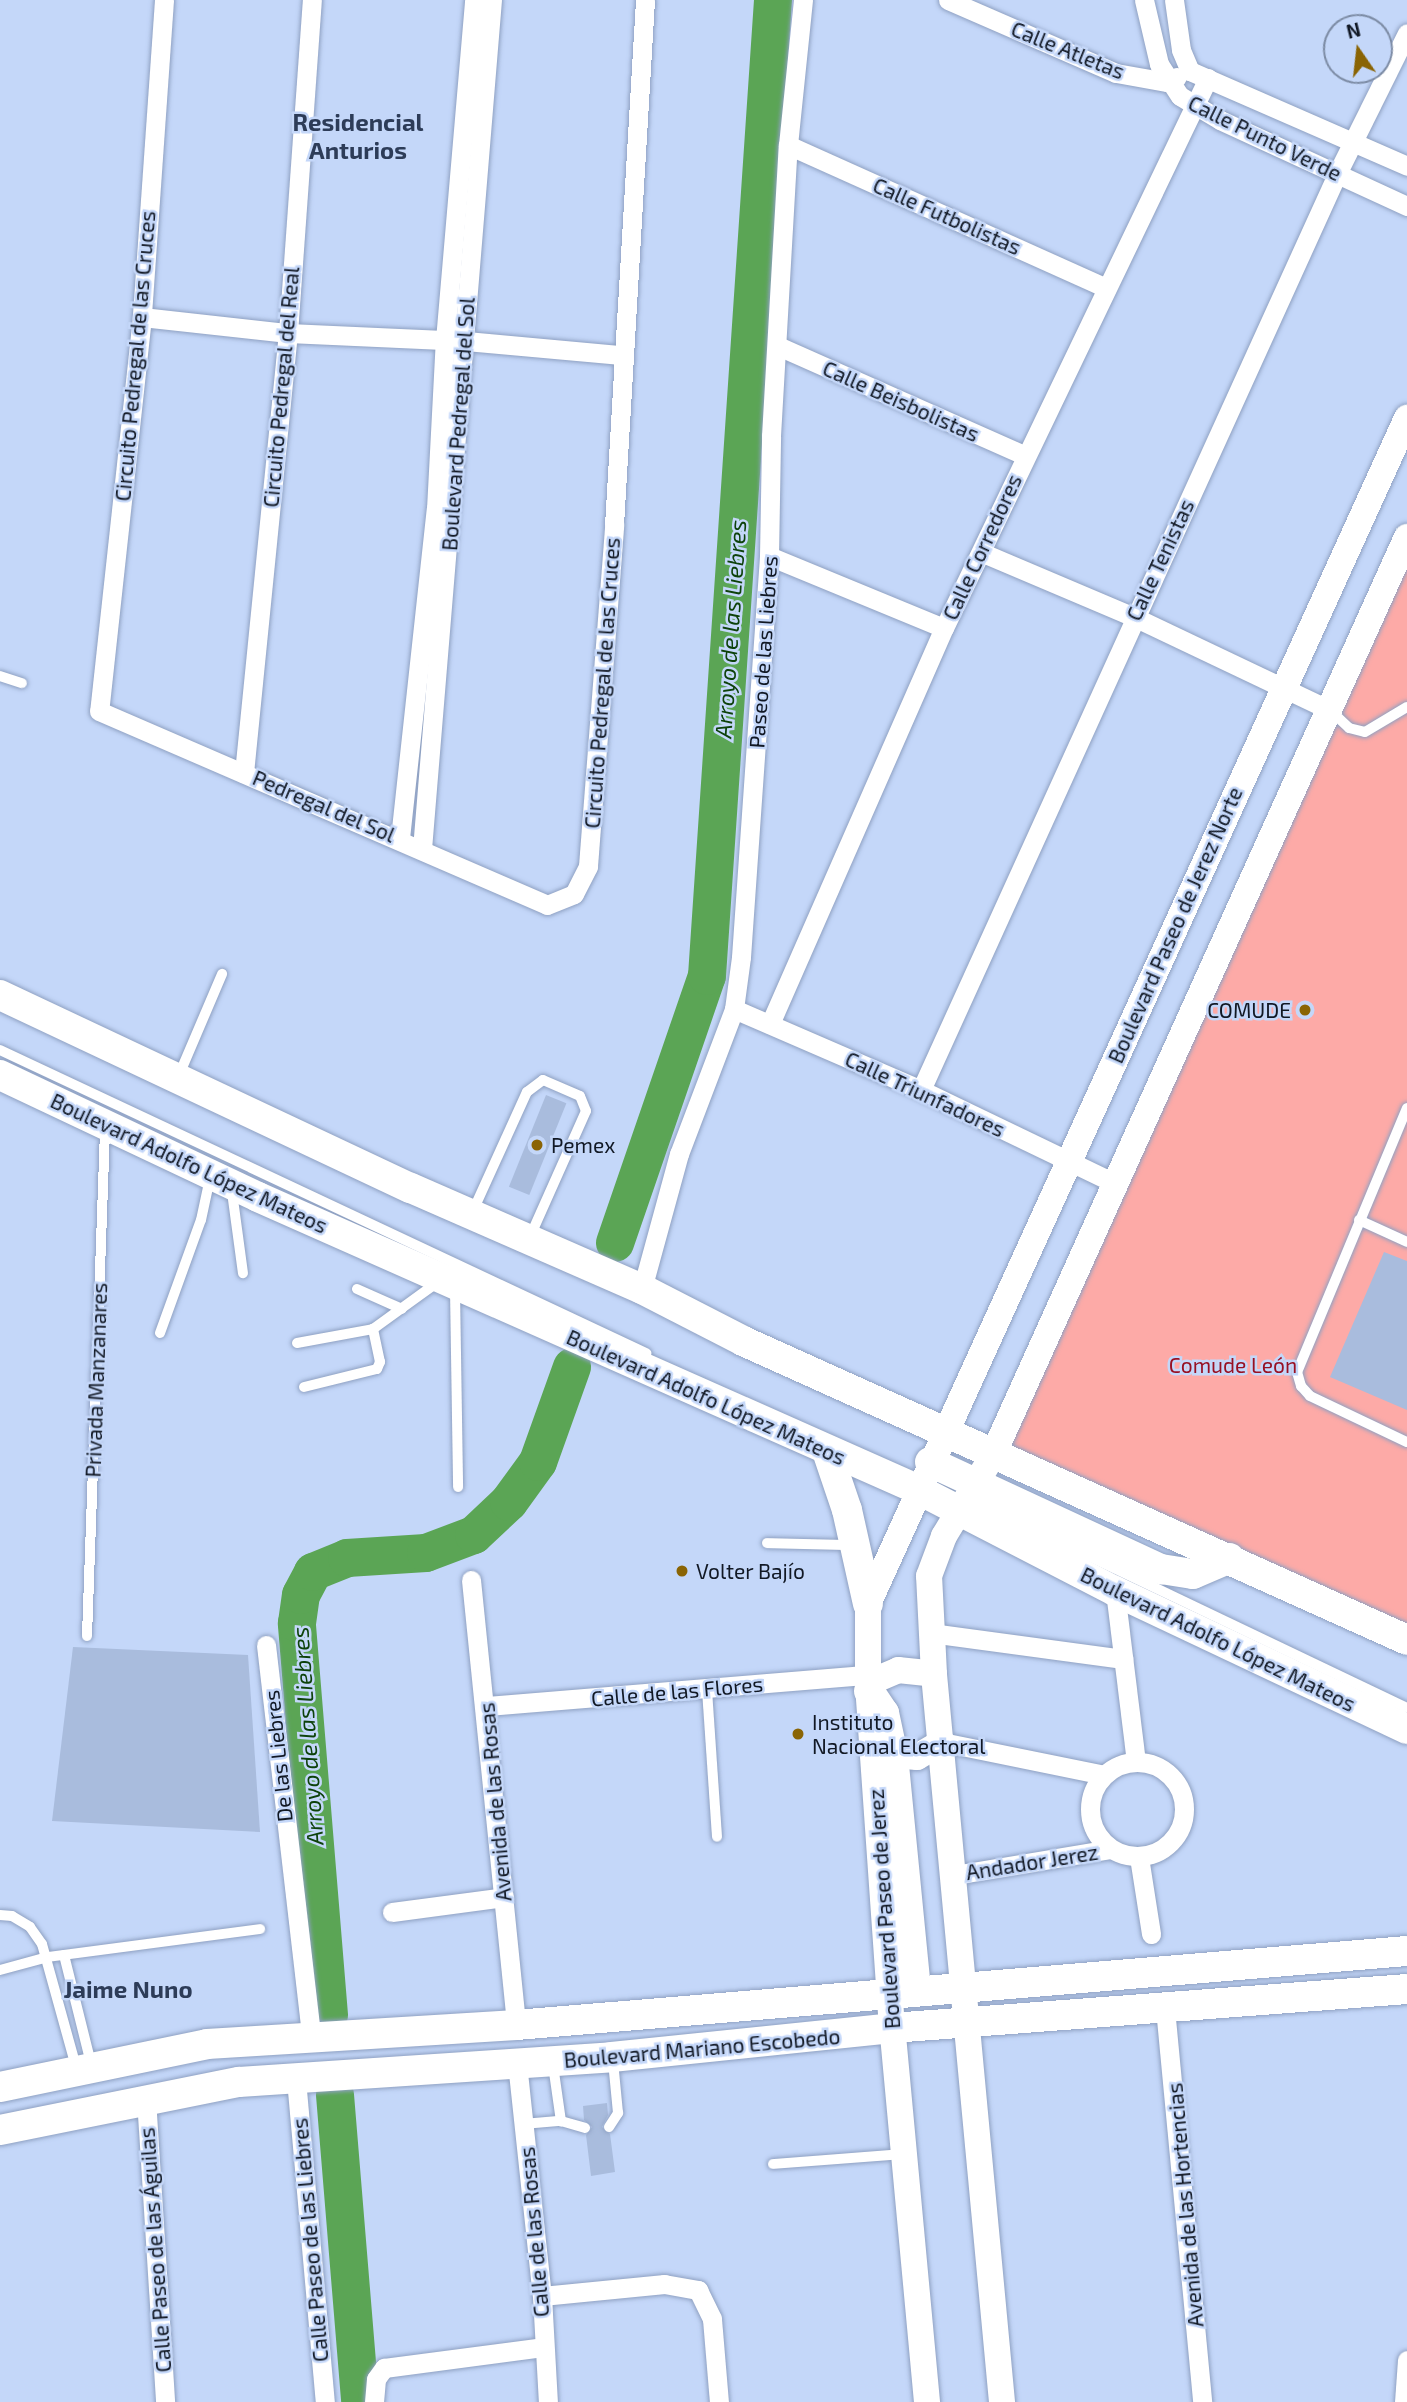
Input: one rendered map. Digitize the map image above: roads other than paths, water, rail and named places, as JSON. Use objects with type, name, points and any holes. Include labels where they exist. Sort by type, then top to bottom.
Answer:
[{"type":"main road","name":"Boulevard Paseo de Jerez Norte","points":[[944,1431],[1069,1162],[1282,685],[1407,418]]},
{"type":"main road","points":[[993,1455],[1407,537]]},
{"type":"main road","points":[[0,995],[560,1256],[642,1289],[743,1341],[1407,1640]]},
{"type":"main road","name":"Boulevard Adolfo López Mateos","points":[[0,1075],[534,1321],[638,1359],[827,1451],[947,1488],[1115,1591],[1407,1729]]},
{"type":"main road","name":"Boulevard Paseo de Jerez","points":[[944,1431],[947,1488],[944,1536],[929,1576],[931,1633],[1002,2402]]},
{"type":"main road","points":[[827,1451],[856,1545],[868,1604]]},
{"type":"main road","name":"Boulevard Paseo de Jerez","points":[[927,2402],[892,2028],[903,1991],[869,1683],[868,1604],[947,1488],[993,1455]]},
{"type":"main road","points":[[947,1488],[1161,1569],[1193,1574],[1230,1558]]},
{"type":"main road","points":[[903,1991],[892,1755],[884,1713],[869,1683],[898,1670],[934,1674]]},
{"type":"main road","points":[[892,1755],[916,1757],[942,1742]]},
{"type":"main road","name":"Boulevard Mariano Escobedo","points":[[0,2087],[194,2046],[311,2035],[516,2025],[1407,1951]]},
{"type":"main road","name":"Boulevard Mariano Escobedo","points":[[0,2130],[146,2098],[239,2082],[612,2057],[892,2028],[967,2025],[1407,1989]]},
{"type":"street","name":"Circuito Pedregal de las Cruces","points":[[99,710],[142,317],[164,0]]},
{"type":"street","name":"Circuito Pedregal del Real","points":[[244,773],[288,332],[312,0]]},
{"type":"street","name":"Boulevard Pedregal del Sol","points":[[400,838],[436,509],[445,340],[474,0]]},
{"type":"street","name":"Boulevard Pedregal del Sol","points":[[422,849],[466,341],[492,0]]},
{"type":"street","name":"Circuito Pedregal de las Cruces","points":[[547,905],[574,894],[588,866],[614,526],[621,355],[645,0]]},
{"type":"street","name":"Paseo de las Liebres","points":[[642,1289],[679,1154],[734,1009],[749,865],[769,556],[788,145],[803,0]]},
{"type":"street","name":"Calle Atletas","points":[[948,0],[1116,73],[1167,82]]},
{"type":"street","name":"Calle Punto Verde","points":[[1144,0],[1167,82],[1193,104],[1407,206]]},
{"type":"street","name":"Calle Punto Verde","points":[[1174,0],[1181,50],[1199,75],[1407,166]]},
{"type":"street","name":"Calle Tenistas","points":[[921,1090],[1337,174],[1407,33]]},
{"type":"street","points":[[1167,82],[1199,75]]},
{"type":"street","name":"Calle Corredores","points":[[771,1024],[944,628],[983,552],[1024,456],[1193,104],[1199,75]]},
{"type":"street","name":"Calle Futbolistas","points":[[788,145],[1106,288]]},
{"type":"street","points":[[142,317],[288,332],[466,341],[621,355]]},
{"type":"street","name":"Calle Beisbolistas","points":[[778,346],[1024,456]]},
{"type":"street","points":[[983,552],[1134,617],[1328,709]]},
{"type":"street","points":[[769,556],[944,628]]},
{"type":"street","name":"Pedregal del Sol","points":[[99,710],[400,838],[547,905]]},
{"type":"street","name":"Calle Triunfadores","points":[[734,1009],[921,1090],[1114,1183]]},
{"type":"street","name":"Avenida de las Rosas","points":[[471,1580],[487,1706],[516,2025]]},
{"type":"street","points":[[1115,1591],[1136,1761]]},
{"type":"street","points":[[931,1633],[1124,1659]]},
{"type":"street","name":"De las Liebres","points":[[266,1645],[311,2035]]},
{"type":"street","name":"Calle de las Flores","points":[[487,1706],[707,1689],[869,1683]]},
{"type":"street","points":[[942,1742],[1104,1775]]},
{"type":"street","points":[[1136,1761],[1160,1767],[1178,1784],[1186,1808],[1180,1832],[1163,1850],[1139,1857],[1111,1849],[1096,1834],[1089,1814],[1092,1792],[1104,1775],[1136,1761]]},
{"type":"street","name":"Andador Jerez","points":[[954,1875],[1111,1849]]},
{"type":"street","points":[[1139,1857],[1151,1934]]},
{"type":"street","points":[[392,1912],[504,1897]]},
{"type":"street","name":"Avenida de las Hortencias","points":[[1165,2008],[1202,2402]]},
{"type":"street","name":"Calle de las Rosas","points":[[517,2063],[541,2296],[548,2402]]},
{"type":"street","name":"Calle Paseo de las Liebres","points":[[296,2079],[324,2402]]},
{"type":"street","name":"Calle Paseo de las Águilas","points":[[146,2098],[165,2402]]},
{"type":"street","points":[[541,2296],[664,2284],[698,2290],[712,2319],[719,2402]]},
{"type":"street","points":[[374,2402],[376,2379],[384,2368],[543,2347]]},
{"type":"street","points":[[1404,2402],[1407,2360]]},
{"type":"lane","points":[[0,676],[22,683]]},
{"type":"lane","points":[[1328,709],[1349,728],[1365,732],[1407,707]]},
{"type":"lane","points":[[177,1079],[222,974]]},
{"type":"lane","points":[[0,1050],[638,1359]]},
{"type":"lane","points":[[471,1215],[527,1092],[543,1080],[580,1096],[586,1111],[528,1241]]},
{"type":"lane","points":[[1407,1108],[1297,1372],[1301,1387],[1310,1396],[1407,1442]]},
{"type":"lane","name":"Privada Manzanares","points":[[87,1636],[105,1124]]},
{"type":"lane","points":[[221,1179],[243,1273]]},
{"type":"lane","points":[[160,1333],[201,1220],[221,1179]]},
{"type":"lane","points":[[1359,1220],[1407,1242]]},
{"type":"lane","points":[[298,1343],[373,1329],[448,1282],[458,1486]]},
{"type":"lane","points":[[357,1289],[402,1309]]},
{"type":"lane","points":[[304,1387],[377,1369],[380,1362],[373,1329]]},
{"type":"lane","points":[[797,1422],[947,1488],[1407,1708]]},
{"type":"lane","points":[[767,1544],[856,1545]]},
{"type":"lane","points":[[707,1689],[716,1837]]},
{"type":"lane","points":[[0,1915],[12,1916],[30,1927],[48,1957],[84,2068]]},
{"type":"lane","points":[[0,1970],[48,1957],[260,1928]]},
{"type":"lane","points":[[64,1955],[84,2068]]},
{"type":"lane","points":[[609,2127],[618,2113],[612,2057]]},
{"type":"lane","points":[[553,2061],[561,2122]]},
{"type":"lane","points":[[523,2124],[561,2122],[585,2128]]},
{"type":"lane","points":[[773,2164],[904,2154]]},
{"type":"waterway","name":"Arroyo de las Liebres","points":[[615,1243],[707,976],[773,0]]},
{"type":"waterway","name":"Arroyo de las Liebres","points":[[329,2015],[297,1623],[301,1595],[313,1572],[347,1558],[426,1553],[474,1535],[509,1502],[538,1462],[572,1367]]},
{"type":"waterway","name":"Arroyo de las Liebres","points":[[335,2095],[360,2402]]},
{"type":"place","name":"COMUDE","points":[[1305,1010]]},
{"type":"place","name":"Pemex","points":[[537,1145]]},
{"type":"place","name":"Volter Bajío","points":[[682,1571]]},
{"type":"place","name":"Instituto Nacional Electoral","points":[[798,1734]]},
{"type":"district","name":"Residencial Anturios","points":[[358,136]]},
{"type":"district","name":"Jaime Nuno","points":[[128,1989]]},
{"type":"park label","name":"Comude León","points":[[1233,1365]]}]
